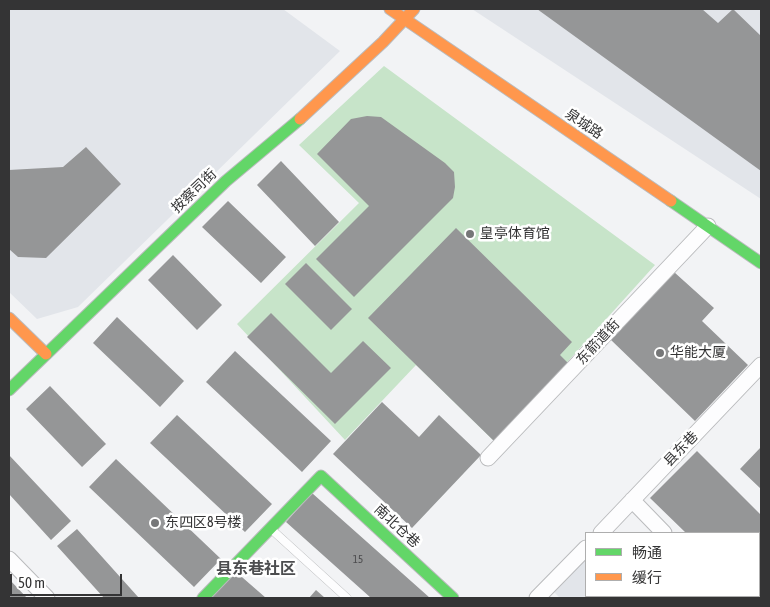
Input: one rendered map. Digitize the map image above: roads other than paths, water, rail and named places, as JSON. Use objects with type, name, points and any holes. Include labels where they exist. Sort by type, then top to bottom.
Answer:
[{"type":"street","name":"泉城路","points":[[390,9],[761,263]]},
{"type":"street","name":"按察司街","points":[[9,390],[226,181],[300,119],[414,9]]},
{"type":"street","name":"东箭道街","points":[[488,458],[708,226]]},
{"type":"street","points":[[9,318],[46,354]]},
{"type":"street","name":"县东巷","points":[[602,532],[761,364]]},
{"type":"street","name":"南北仓巷","points":[[270,528],[321,476],[453,598]]},
{"type":"street","points":[[632,500],[663,532]]},
{"type":"street","points":[[203,598],[270,528]]},
{"type":"street","points":[[537,598],[585,549]]},
{"type":"street","points":[[9,559],[47,598]]},
{"type":"lane","points":[[270,528],[347,598]]},
{"type":"place","name":"皇亭体育馆","points":[[470,234]]},
{"type":"place","name":"华能大厦","points":[[660,353]]},
{"type":"place","name":"东四区8号楼","points":[[155,523]]},
{"type":"district","name":"县东巷社区","points":[[256,569]]}]
